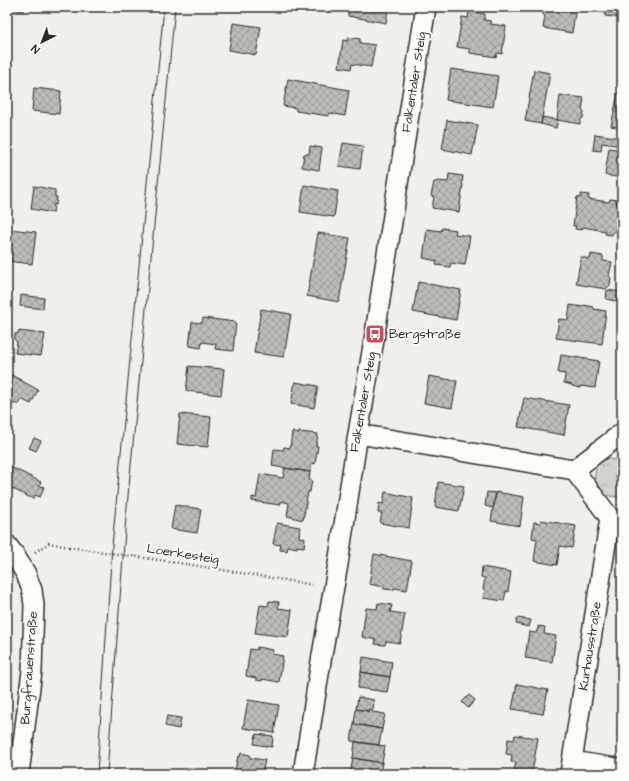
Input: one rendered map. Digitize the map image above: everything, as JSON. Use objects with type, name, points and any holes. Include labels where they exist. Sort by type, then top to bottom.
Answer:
[{"type":"street","name":"Falkentaler Steig","points":[[304,774],[426,7]]},
{"type":"street","points":[[358,434],[574,470],[622,433]]},
{"type":"street","name":"Kurhausstraße","points":[[571,767],[616,514],[574,470]]},
{"type":"street","name":"Burgfrauenstraße","points":[[7,545],[26,574],[32,590],[34,605],[32,671],[19,774]]},
{"type":"street","points":[[571,767],[622,769]]},
{"type":"path","name":"Loerkesteig","points":[[49,543],[315,585]]},
{"type":"path","points":[[619,601],[622,604]]},
{"type":"path","points":[[622,714],[617,733],[622,741]]},
{"type":"green space","points":[[602,458],[622,462],[622,498],[604,495],[594,482],[597,462]]},
{"type":"building","points":[[7,7],[24,7],[23,11],[7,9]]},
{"type":"building","points":[[349,7],[379,7],[388,9],[386,23],[348,16]]},
{"type":"building","points":[[544,7],[576,7],[572,33],[543,28],[545,17],[543,14]]},
{"type":"building","points":[[606,7],[622,7],[622,18],[605,16]]},
{"type":"building","points":[[469,11],[485,14],[484,20],[491,21],[490,24],[506,26],[502,54],[497,53],[496,57],[470,53],[470,49],[457,47],[462,17],[468,18]]},
{"type":"building","points":[[233,23],[261,27],[256,55],[229,50]]},
{"type":"building","points":[[348,37],[360,39],[360,43],[375,45],[371,67],[352,64],[351,69],[339,67],[343,40],[348,41]]},
{"type":"building","points":[[451,69],[498,76],[493,107],[446,100]]},
{"type":"building","points":[[534,70],[550,73],[541,124],[525,121]]},
{"type":"building","points":[[288,79],[349,90],[345,116],[329,113],[329,116],[296,111],[296,108],[283,106]]},
{"type":"building","points":[[34,88],[61,91],[59,114],[32,111]]},
{"type":"building","points":[[618,93],[622,94],[622,128],[611,126]]},
{"type":"building","points":[[560,95],[584,98],[582,110],[584,111],[583,118],[581,119],[580,124],[557,120]]},
{"type":"building","points":[[542,117],[558,120],[556,128],[541,124]]},
{"type":"building","points":[[447,120],[478,125],[472,155],[442,149]]},
{"type":"building","points":[[7,131],[11,131],[9,147],[12,147],[11,160],[7,160]]},
{"type":"building","points":[[595,134],[622,138],[622,146],[602,143],[601,151],[593,150]]},
{"type":"building","points":[[343,143],[363,146],[360,169],[339,166]]},
{"type":"building","points":[[310,146],[322,148],[319,170],[302,167],[304,154],[309,154]]},
{"type":"building","points":[[609,148],[622,150],[622,178],[605,175]]},
{"type":"building","points":[[449,174],[463,176],[459,212],[432,208],[434,197],[431,196],[434,182],[448,182]]},
{"type":"building","points":[[304,185],[338,191],[334,217],[300,212]]},
{"type":"building","points":[[34,186],[55,190],[55,197],[57,197],[56,205],[54,204],[53,213],[31,209]]},
{"type":"building","points":[[581,194],[589,195],[588,199],[609,202],[610,199],[617,200],[616,204],[620,204],[615,232],[613,232],[612,235],[605,234],[605,231],[583,227],[582,230],[575,229],[576,226],[573,226],[577,197],[581,198]]},
{"type":"building","points":[[442,228],[456,230],[455,234],[470,236],[465,265],[451,263],[450,267],[436,265],[437,261],[423,258],[427,229],[441,231]]},
{"type":"building","points":[[9,229],[36,232],[32,264],[7,261]]},
{"type":"building","points":[[318,233],[350,238],[339,302],[307,296]]},
{"type":"building","points":[[591,254],[603,256],[603,261],[612,262],[609,276],[611,278],[610,285],[606,289],[576,284],[581,257],[590,259]]},
{"type":"building","points":[[418,282],[461,290],[456,320],[413,312]]},
{"type":"building","points":[[607,290],[621,292],[620,302],[606,299]]},
{"type":"building","points":[[21,295],[44,298],[43,309],[20,306]]},
{"type":"building","points":[[570,305],[583,307],[584,305],[593,307],[594,309],[606,311],[602,344],[556,338],[559,319],[568,320]]},
{"type":"building","points":[[261,309],[291,314],[284,357],[254,353]]},
{"type":"building","points":[[203,318],[236,322],[233,351],[215,349],[216,344],[202,342],[201,348],[189,346],[192,322],[202,323]]},
{"type":"building","points":[[18,331],[45,334],[41,356],[15,353],[17,342],[14,339],[15,334],[19,333]]},
{"type":"building","points":[[561,355],[599,361],[595,388],[580,386],[580,388],[564,383],[565,374],[558,373]]},
{"type":"building","points":[[189,366],[224,369],[221,395],[186,391]]},
{"type":"building","points":[[10,374],[38,390],[31,404],[21,399],[18,405],[14,403],[12,406],[8,403],[10,400],[7,398],[7,379]]},
{"type":"building","points":[[429,376],[457,381],[452,408],[424,403]]},
{"type":"building","points":[[295,382],[318,386],[314,408],[291,404]]},
{"type":"building","points":[[524,398],[569,405],[564,435],[518,427]]},
{"type":"building","points":[[180,414],[211,417],[208,447],[177,444]]},
{"type":"building","points":[[292,432],[299,434],[299,432],[318,434],[315,464],[312,463],[310,472],[272,466],[274,449],[283,450],[284,447],[290,448]]},
{"type":"building","points":[[34,438],[41,441],[36,451],[29,448]]},
{"type":"building","points":[[11,467],[41,482],[39,485],[44,487],[40,497],[35,495],[33,499],[7,486],[7,475]]},
{"type":"building","points":[[285,468],[310,472],[309,480],[312,480],[310,492],[308,492],[303,520],[287,516],[289,503],[281,501],[280,505],[252,501],[252,497],[256,498],[260,474],[283,478]]},
{"type":"building","points":[[438,482],[464,486],[459,511],[435,507]]},
{"type":"building","points":[[385,492],[413,498],[409,528],[380,523],[382,513],[378,513],[379,503],[383,504]]},
{"type":"building","points":[[487,492],[496,493],[493,508],[485,506]]},
{"type":"building","points":[[496,492],[524,497],[520,526],[491,521]]},
{"type":"building","points":[[175,505],[201,509],[197,533],[171,529]]},
{"type":"building","points":[[541,520],[576,526],[572,548],[560,546],[557,565],[534,561],[537,539],[532,538],[534,522],[540,523]]},
{"type":"building","points":[[277,523],[300,527],[299,537],[305,538],[304,547],[297,546],[297,548],[288,546],[287,551],[280,550],[281,545],[273,544]]},
{"type":"building","points":[[374,554],[412,561],[407,590],[394,588],[393,590],[384,589],[384,587],[369,584]]},
{"type":"building","points":[[482,567],[511,572],[508,592],[506,591],[504,601],[483,598],[485,578],[481,577]]},
{"type":"building","points":[[269,601],[279,602],[278,608],[292,610],[288,637],[255,633],[260,605],[268,606]]},
{"type":"building","points":[[378,603],[392,605],[390,612],[405,614],[400,643],[386,641],[385,645],[375,644],[376,640],[362,637],[366,608],[377,609]]},
{"type":"building","points":[[517,618],[531,620],[529,627],[516,624]]},
{"type":"building","points":[[538,626],[545,627],[544,634],[556,636],[552,662],[525,658],[529,632],[536,633]]},
{"type":"building","points":[[257,647],[273,650],[272,654],[283,656],[279,682],[262,679],[262,681],[256,680],[256,678],[246,676],[250,649],[257,650]]},
{"type":"building","points":[[363,657],[392,662],[390,677],[361,672]]},
{"type":"building","points":[[361,672],[390,677],[387,692],[358,688]]},
{"type":"building","points":[[517,684],[548,690],[543,714],[512,709]]},
{"type":"building","points":[[469,695],[475,700],[468,708],[462,702]]},
{"type":"building","points":[[358,697],[374,700],[373,710],[368,709],[368,711],[356,709]]},
{"type":"building","points":[[248,700],[279,705],[274,733],[243,728]]},
{"type":"building","points":[[356,709],[385,714],[382,729],[354,724]]},
{"type":"building","points":[[167,716],[181,718],[179,729],[165,726]]},
{"type":"building","points":[[354,724],[382,729],[379,745],[351,741]]},
{"type":"building","points":[[256,734],[273,736],[272,747],[254,744]]},
{"type":"building","points":[[515,735],[538,738],[532,773],[514,770],[516,762],[511,762],[512,755],[506,754],[508,739],[514,740]]},
{"type":"building","points":[[355,742],[385,746],[382,763],[353,758]]},
{"type":"building","points":[[241,753],[250,755],[250,758],[265,760],[263,769],[265,774],[234,774],[238,756],[240,757]]},
{"type":"building","points":[[353,758],[382,763],[380,774],[350,774]]},
{"type":"tram line","points":[[97,774],[112,546],[164,7]]},
{"type":"tram line","points":[[107,774],[126,517],[175,7]]},
{"type":"place","name":"Bergstraße","points":[[375,334]]}]
